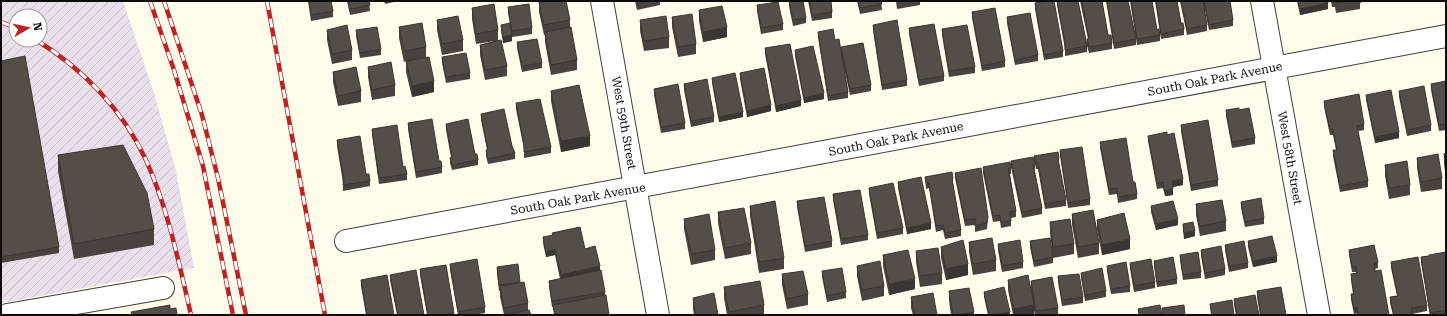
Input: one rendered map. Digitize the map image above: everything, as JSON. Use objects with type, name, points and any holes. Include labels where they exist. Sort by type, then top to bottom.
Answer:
[{"type":"street","name":"West 59th Street","points":[[602,1],[658,315]]},
{"type":"street","name":"West 58th Street","points":[[1262,1],[1319,315]]},
{"type":"street","name":"South Oak Park Avenue","points":[[346,241],[1446,36]]},
{"type":"street","points":[[7,315],[163,288]]},
{"type":"shaded area","points":[[1,1],[123,1],[154,93],[176,171],[194,268],[1,303]]},
{"type":"building","points":[[309,1],[331,1],[333,11],[311,15]]},
{"type":"building","points":[[348,1],[369,1],[370,5],[350,9]]},
{"type":"building","points":[[566,1],[570,20],[544,25],[539,2]]},
{"type":"building","points":[[636,1],[651,1],[637,4]]},
{"type":"building","points":[[789,1],[803,1],[806,18],[793,20]]},
{"type":"building","points":[[810,1],[831,1],[832,12],[812,15]]},
{"type":"building","points":[[858,1],[881,1],[882,4],[860,8]]},
{"type":"building","points":[[1054,1],[1063,51],[1044,55],[1035,3]]},
{"type":"building","points":[[1057,1],[1078,1],[1087,46],[1065,50]]},
{"type":"building","points":[[1082,1],[1102,1],[1108,35],[1111,35],[1112,43],[1089,47],[1087,39],[1089,38]]},
{"type":"building","points":[[1107,1],[1128,1],[1136,39],[1114,43]]},
{"type":"building","points":[[1131,1],[1152,1],[1157,30],[1159,29],[1160,35],[1137,39]]},
{"type":"building","points":[[1156,1],[1177,1],[1181,23],[1183,23],[1184,29],[1161,34]]},
{"type":"building","points":[[1181,1],[1203,1],[1207,25],[1187,29]]},
{"type":"building","points":[[1204,1],[1230,1],[1233,20],[1209,25]]},
{"type":"building","points":[[1298,1],[1328,1],[1328,3],[1300,9]]},
{"type":"building","points":[[1335,1],[1347,1],[1336,3]]},
{"type":"building","points":[[778,2],[783,24],[761,28],[757,5]]},
{"type":"building","points":[[494,4],[498,30],[476,34],[472,8]]},
{"type":"building","points":[[529,4],[532,28],[512,31],[508,7]]},
{"type":"building","points":[[722,6],[727,27],[703,32],[699,10]]},
{"type":"building","points":[[995,8],[1005,61],[982,66],[972,12]]},
{"type":"building","points":[[1030,13],[1038,55],[1015,60],[1007,17]]},
{"type":"building","points":[[692,14],[696,44],[678,47],[672,17]]},
{"type":"building","points":[[458,16],[463,40],[442,44],[437,20]]},
{"type":"building","points":[[666,16],[669,37],[644,41],[640,20]]},
{"type":"building","points":[[897,20],[907,80],[882,85],[873,25]]},
{"type":"building","points":[[422,23],[426,47],[404,51],[399,27]]},
{"type":"building","points":[[510,23],[512,35],[503,37],[501,25]]},
{"type":"building","points":[[934,24],[944,76],[919,80],[909,28]]},
{"type":"building","points":[[347,25],[352,50],[332,54],[327,30]]},
{"type":"building","points":[[967,25],[975,67],[949,71],[942,29]]},
{"type":"building","points":[[377,27],[381,49],[360,53],[356,30]]},
{"type":"building","points":[[571,27],[577,60],[551,65],[545,32]]},
{"type":"building","points":[[833,29],[835,40],[839,39],[848,92],[828,96],[818,32]]},
{"type":"building","points":[[537,39],[542,63],[522,66],[517,42]]},
{"type":"building","points":[[501,40],[507,66],[485,70],[480,45]]},
{"type":"building","points":[[863,43],[871,85],[850,89],[841,47]]},
{"type":"building","points":[[790,44],[801,100],[776,106],[765,48]]},
{"type":"building","points":[[813,46],[824,93],[804,98],[795,50]]},
{"type":"building","points":[[466,53],[470,73],[446,77],[442,57]]},
{"type":"building","points":[[25,56],[59,247],[1,257],[1,61]]},
{"type":"building","points":[[429,57],[434,81],[412,86],[406,61]]},
{"type":"building","points":[[391,62],[395,85],[372,90],[368,67]]},
{"type":"building","points":[[356,67],[361,91],[338,96],[333,72]]},
{"type":"building","points":[[764,68],[771,105],[747,111],[740,73]]},
{"type":"building","points":[[735,73],[743,112],[719,117],[712,78]]},
{"type":"building","points":[[707,79],[714,117],[691,121],[684,84]]},
{"type":"building","points":[[1446,81],[1446,124],[1439,125],[1431,84]]},
{"type":"building","points":[[678,84],[685,123],[661,127],[654,89]]},
{"type":"building","points":[[579,85],[590,136],[561,141],[551,91]]},
{"type":"building","points":[[1424,86],[1431,125],[1407,130],[1399,91]]},
{"type":"building","points":[[1391,90],[1399,132],[1375,137],[1366,95]]},
{"type":"building","points":[[1359,94],[1364,124],[1357,126],[1368,181],[1340,186],[1333,150],[1337,150],[1333,129],[1330,130],[1324,101]]},
{"type":"building","points":[[540,99],[551,147],[524,152],[516,103]]},
{"type":"building","points":[[1239,108],[1239,110],[1249,108],[1255,138],[1232,142],[1226,110]]},
{"type":"building","points":[[504,109],[512,146],[515,153],[488,159],[486,150],[488,150],[481,114]]},
{"type":"building","points":[[432,119],[439,161],[441,161],[442,167],[416,172],[408,123]]},
{"type":"building","points":[[468,119],[475,154],[477,154],[478,160],[452,165],[446,124]]},
{"type":"building","points":[[1208,120],[1218,180],[1191,185],[1181,125]]},
{"type":"building","points":[[397,125],[403,167],[405,166],[407,174],[379,178],[372,129]]},
{"type":"building","points":[[1167,132],[1167,135],[1174,133],[1183,179],[1172,181],[1173,189],[1165,191],[1163,182],[1157,183],[1148,136]]},
{"type":"building","points":[[360,136],[366,174],[369,174],[370,181],[343,185],[344,178],[337,140]]},
{"type":"building","points":[[1126,138],[1133,182],[1135,182],[1137,194],[1118,197],[1117,188],[1109,189],[1100,142]]},
{"type":"building","points":[[123,145],[147,193],[154,229],[74,244],[58,155]]},
{"type":"building","points":[[1082,147],[1090,199],[1068,203],[1060,150]]},
{"type":"building","points":[[1058,152],[1066,200],[1045,204],[1038,163],[1036,163],[1034,156]]},
{"type":"building","points":[[1446,153],[1446,167],[1444,154]]},
{"type":"building","points":[[1438,154],[1442,178],[1421,182],[1417,158]]},
{"type":"building","points":[[1033,157],[1035,163],[1033,164],[1042,208],[1022,212],[1011,161]]},
{"type":"building","points":[[1407,161],[1410,185],[1389,188],[1385,165]]},
{"type":"building","points":[[1010,162],[1011,168],[1008,168],[1016,211],[1010,212],[1011,221],[1001,222],[1000,215],[993,216],[983,167]]},
{"type":"building","points":[[981,168],[988,217],[987,223],[975,226],[975,219],[965,220],[955,173]]},
{"type":"building","points":[[952,172],[961,230],[945,233],[943,225],[936,226],[929,183],[926,183],[925,177]]},
{"type":"building","points":[[921,177],[931,223],[907,228],[898,182]]},
{"type":"building","points":[[893,183],[903,228],[877,233],[869,188]]},
{"type":"building","points":[[860,190],[868,235],[841,239],[833,194]]},
{"type":"building","points":[[824,197],[832,241],[805,246],[797,201]]},
{"type":"building","points":[[1261,198],[1264,218],[1245,222],[1241,202]]},
{"type":"building","points":[[1222,200],[1226,221],[1200,226],[1196,204]]},
{"type":"building","points":[[775,201],[784,258],[759,262],[750,206]]},
{"type":"building","points":[[1173,201],[1178,219],[1156,224],[1151,206]]},
{"type":"building","points":[[744,208],[751,243],[725,248],[718,212]]},
{"type":"building","points":[[1093,210],[1099,243],[1078,247],[1072,214]]},
{"type":"building","points":[[1124,213],[1130,239],[1102,245],[1097,220]]},
{"type":"building","points":[[709,214],[715,250],[691,254],[684,219]]},
{"type":"building","points":[[1070,219],[1074,244],[1053,247],[1050,222]]},
{"type":"building","points":[[1193,222],[1195,231],[1184,233],[1183,224]]},
{"type":"building","points":[[580,227],[585,249],[595,246],[600,266],[561,275],[555,249],[546,252],[543,237],[553,235],[552,233]]},
{"type":"building","points":[[1272,236],[1277,256],[1253,261],[1248,241]]},
{"type":"building","points":[[992,238],[996,260],[973,264],[969,242]]},
{"type":"building","points":[[1050,238],[1053,257],[1034,261],[1030,241]]},
{"type":"building","points":[[963,240],[968,264],[946,269],[941,247]]},
{"type":"building","points":[[1020,240],[1023,262],[1002,266],[998,244]]},
{"type":"building","points":[[1244,241],[1248,263],[1229,266],[1225,245]]},
{"type":"building","points":[[1374,245],[1378,262],[1374,263],[1375,271],[1381,270],[1389,315],[1358,315],[1357,307],[1354,308],[1351,294],[1354,294],[1351,274],[1357,273],[1356,266],[1352,267],[1349,250]]},
{"type":"building","points":[[1221,246],[1225,269],[1205,273],[1201,250]]},
{"type":"building","points":[[938,248],[942,273],[920,276],[916,251]]},
{"type":"building","points":[[908,250],[915,279],[889,284],[883,255]]},
{"type":"building","points":[[1198,252],[1201,272],[1183,275],[1180,255]]},
{"type":"building","points":[[1446,252],[1446,310],[1430,313],[1421,257]]},
{"type":"building","points":[[1173,257],[1177,279],[1157,282],[1154,261]]},
{"type":"building","points":[[1418,257],[1427,306],[1411,308],[1412,315],[1394,315],[1390,297],[1398,296],[1391,262]]},
{"type":"building","points":[[477,259],[485,307],[458,312],[450,264]]},
{"type":"building","points":[[1151,259],[1155,282],[1134,286],[1130,263]]},
{"type":"building","points":[[880,261],[884,286],[862,290],[857,266]]},
{"type":"building","points":[[1126,262],[1130,286],[1111,289],[1107,266]]},
{"type":"building","points":[[518,264],[520,282],[499,285],[497,267]]},
{"type":"building","points":[[446,265],[454,313],[444,315],[428,315],[420,269]]},
{"type":"building","points":[[842,268],[846,292],[827,296],[822,271]]},
{"type":"building","points":[[1102,268],[1106,291],[1085,295],[1081,273]]},
{"type":"building","points":[[416,270],[424,315],[398,315],[390,275]]},
{"type":"building","points":[[601,270],[605,292],[552,301],[549,281]]},
{"type":"building","points":[[803,271],[808,294],[787,299],[782,274]]},
{"type":"building","points":[[1079,274],[1083,297],[1062,300],[1058,276]]},
{"type":"building","points":[[387,275],[394,315],[367,315],[361,280]]},
{"type":"building","points":[[1028,275],[1034,305],[1014,309],[1008,280]]},
{"type":"building","points":[[1052,277],[1058,308],[1036,311],[1031,281]]},
{"type":"building","points":[[760,281],[764,305],[729,312],[724,287]]},
{"type":"building","points":[[524,282],[528,303],[504,308],[500,286]]},
{"type":"building","points":[[1004,287],[1010,312],[989,315],[984,292]]},
{"type":"building","points":[[1281,287],[1286,315],[1261,315],[1257,291]]},
{"type":"building","points":[[969,288],[974,312],[953,315],[949,291]]},
{"type":"building","points":[[714,293],[718,315],[696,315],[693,298]]},
{"type":"building","points":[[933,293],[937,315],[915,315],[911,297]]},
{"type":"building","points":[[606,295],[609,315],[555,315],[553,305]]},
{"type":"building","points":[[1255,295],[1259,315],[1237,315],[1234,299]]},
{"type":"building","points":[[1232,300],[1234,315],[1212,315],[1210,304]]},
{"type":"building","points":[[170,305],[170,309],[176,308],[177,315],[132,315],[131,312]]},
{"type":"building","points":[[1160,305],[1162,315],[1139,315],[1138,309]]},
{"type":"building","points":[[1184,305],[1185,315],[1163,315],[1162,308]]},
{"type":"building","points":[[529,310],[531,315],[506,315]]},
{"type":"railway","points":[[150,1],[174,70],[203,166],[233,315]]},
{"type":"railway","points":[[164,1],[202,115],[218,178],[246,315]]},
{"type":"railway","points":[[267,1],[325,315]]},
{"type":"railway","points":[[1,22],[8,25]]},
{"type":"railway","points":[[48,48],[85,77],[100,92],[126,124],[137,142],[154,179],[167,217],[191,315]]}]
